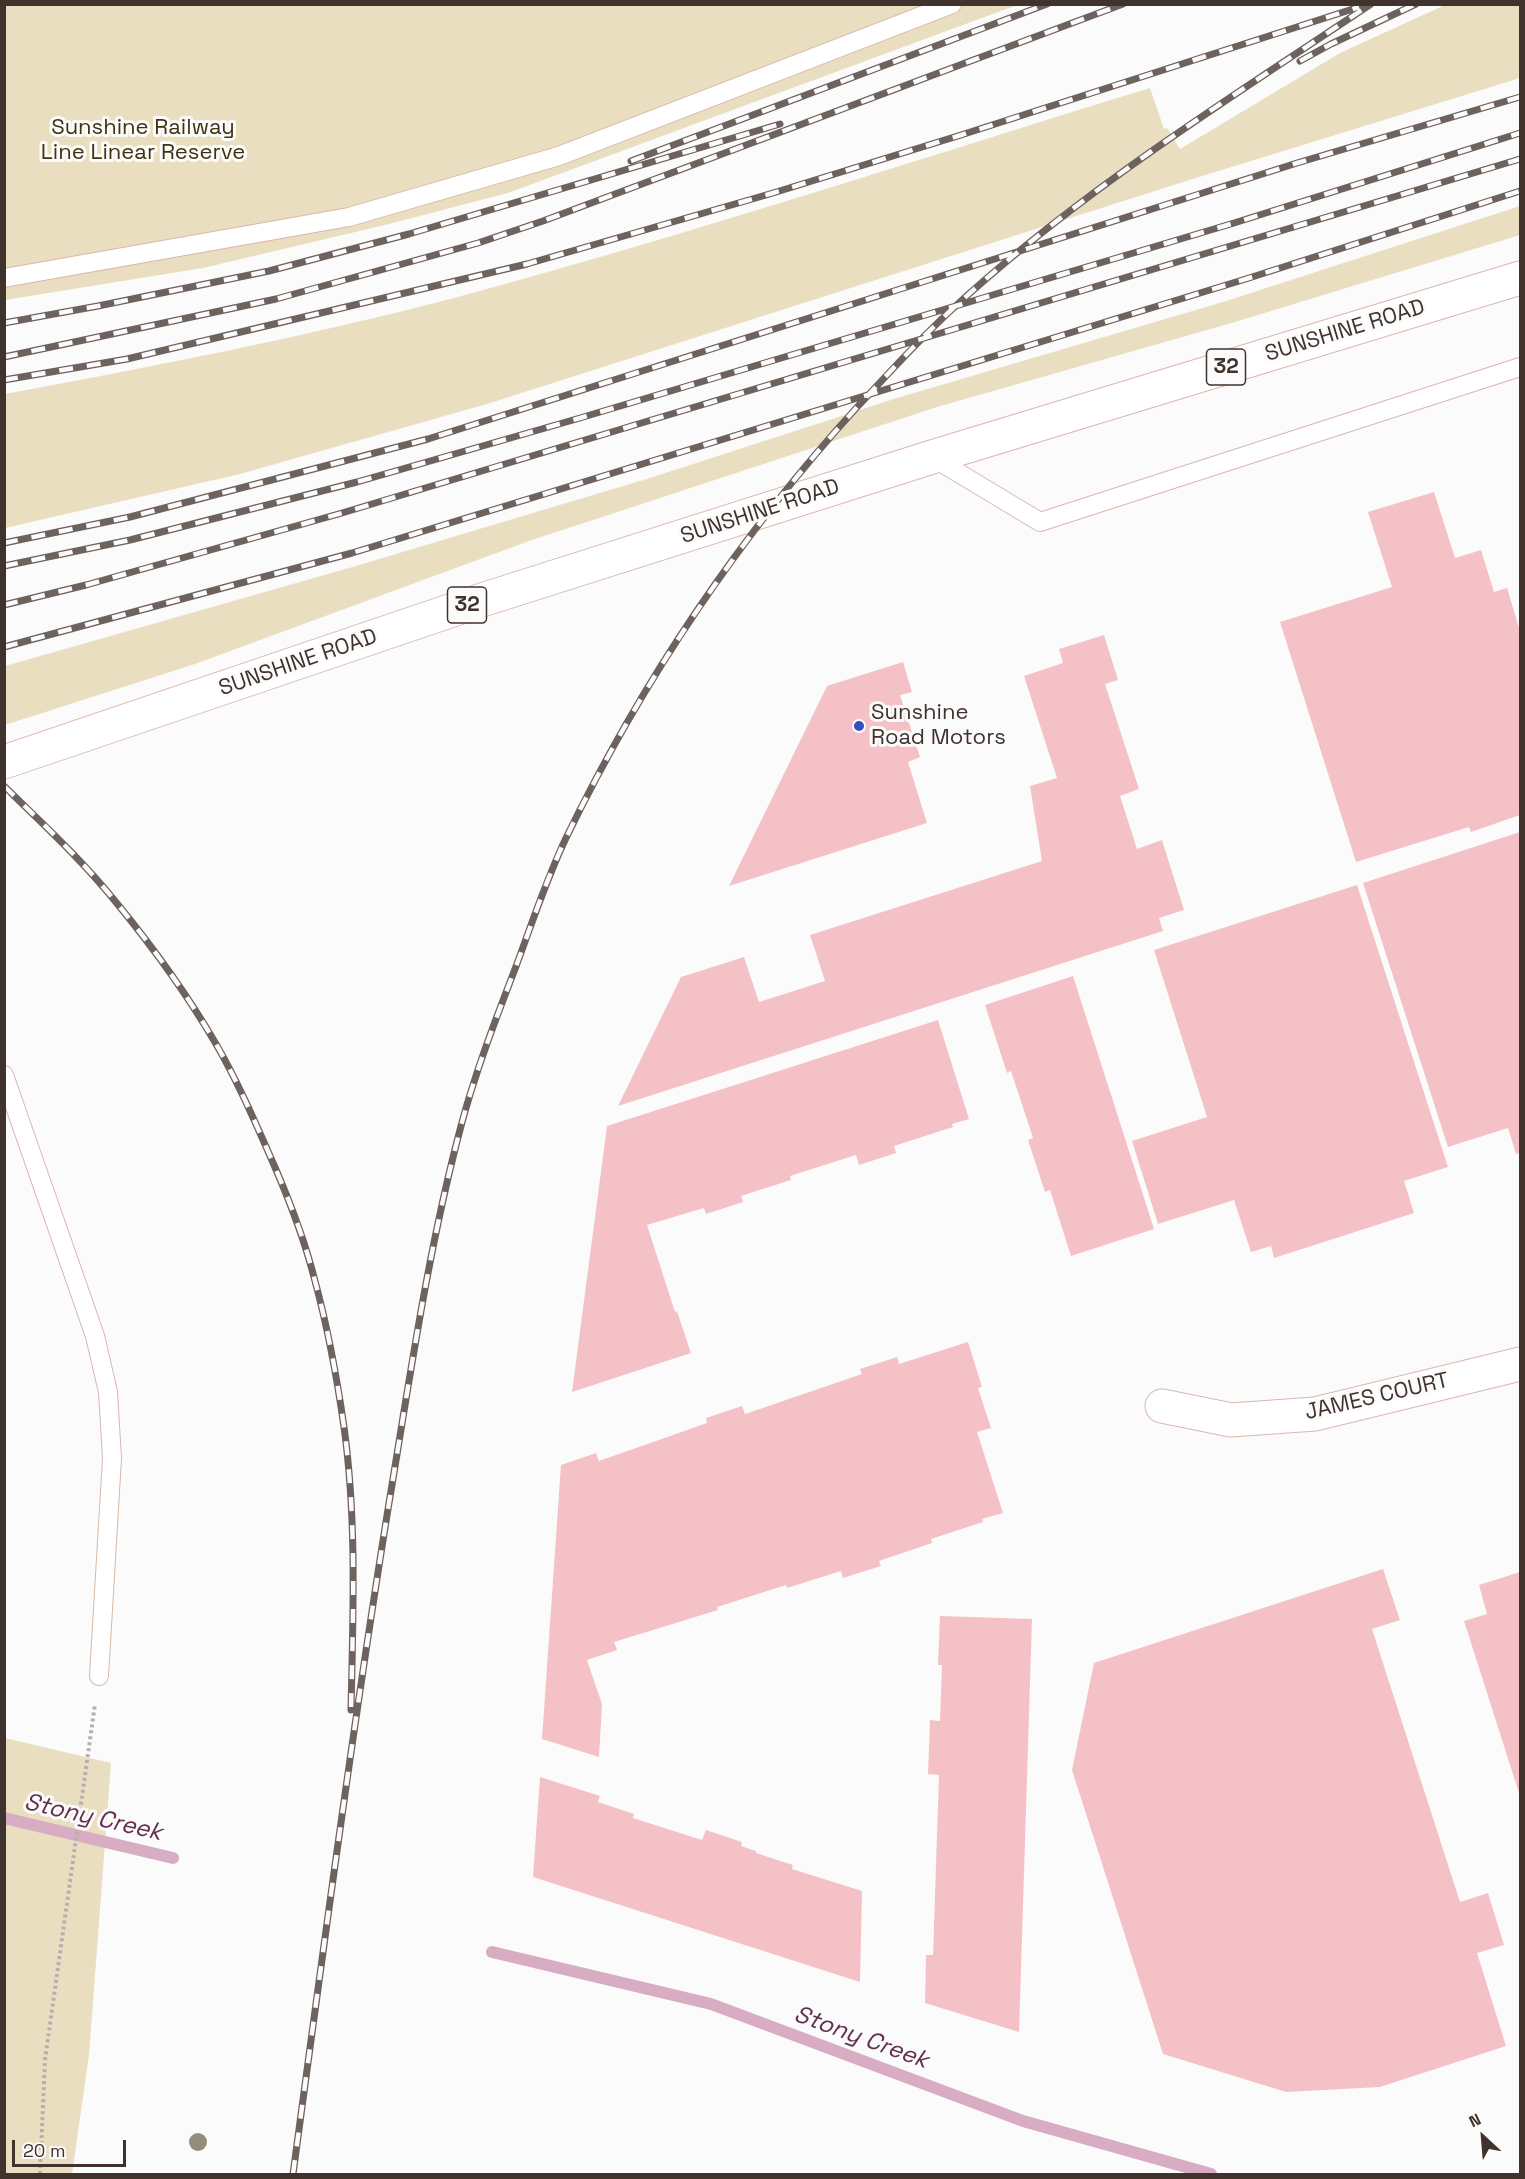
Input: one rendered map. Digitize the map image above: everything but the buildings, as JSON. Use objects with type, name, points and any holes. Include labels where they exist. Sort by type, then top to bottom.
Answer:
[{"type":"main road","name":"SUNSHINE ROAD","points":[[4,762],[485,599],[932,457],[1521,278]]},
{"type":"main road","name":"JAMES COURT","points":[[1162,1406],[1232,1420],[1315,1414],[1521,1364]]},
{"type":"lane","points":[[4,278],[349,217],[559,156],[952,4]]},
{"type":"lane","points":[[932,457],[1040,522],[1521,367]]},
{"type":"lane","points":[[4,1075],[94,1336],[108,1392],[112,1458],[99,1676]]},
{"type":"path","points":[[40,2175],[45,2060],[99,1676]]},
{"type":"green space","name":"Sunshine Railway Line Linear Reserve","points":[[5,5],[1017,5],[508,193],[203,268],[5,300]]},
{"type":"green space","points":[[1445,5],[1520,5],[1520,78],[1183,182],[487,404],[240,474],[5,528],[5,394],[174,362],[454,298],[716,223],[1150,88],[1164,129],[1167,128],[1180,149],[1340,53]]},
{"type":"green space","points":[[1520,206],[1520,235],[1235,322],[937,407],[529,541],[195,664],[5,725],[5,666],[349,568],[650,478],[897,398],[1223,302]]},
{"type":"green space","points":[[5,1738],[111,1763],[89,2055],[72,2174],[5,2174]]},
{"type":"waterway","name":"Stony Creek","points":[[4,1818],[173,1858]]},
{"type":"waterway","name":"Stony Creek","points":[[492,1952],[711,2004],[1023,2121],[1211,2174]]},
{"type":"railway","points":[[631,161],[1047,4]]},
{"type":"railway","points":[[4,357],[276,299],[478,243],[543,221],[1123,4]]},
{"type":"railway","points":[[293,2174],[376,1587],[429,1267],[449,1173],[479,1067],[545,887],[566,838],[627,722],[661,666],[734,557],[816,454],[914,347],[997,269],[1100,188],[1207,113],[1371,4]]},
{"type":"railway","points":[[1300,61],[1416,4]]},
{"type":"railway","points":[[4,380],[127,359],[527,264],[773,193],[961,135],[1359,7]]},
{"type":"railway","points":[[4,543],[130,517],[428,439],[1297,163],[1520,97]]},
{"type":"railway","points":[[4,323],[269,271],[409,234],[780,124]]},
{"type":"railway","points":[[4,566],[130,540],[357,482],[1234,223],[1520,133]]},
{"type":"railway","points":[[4,605],[86,585],[342,513],[1520,159]]},
{"type":"railway","points":[[4,647],[352,553],[1249,278],[1520,191]]},
{"type":"railway","points":[[4,786],[89,871],[142,935],[181,989],[205,1025],[232,1073],[291,1207],[307,1251],[320,1299],[344,1427],[352,1533],[351,1710]]},
{"type":"place","name":"Sunshine Road Motors","points":[[859,726]]}]
